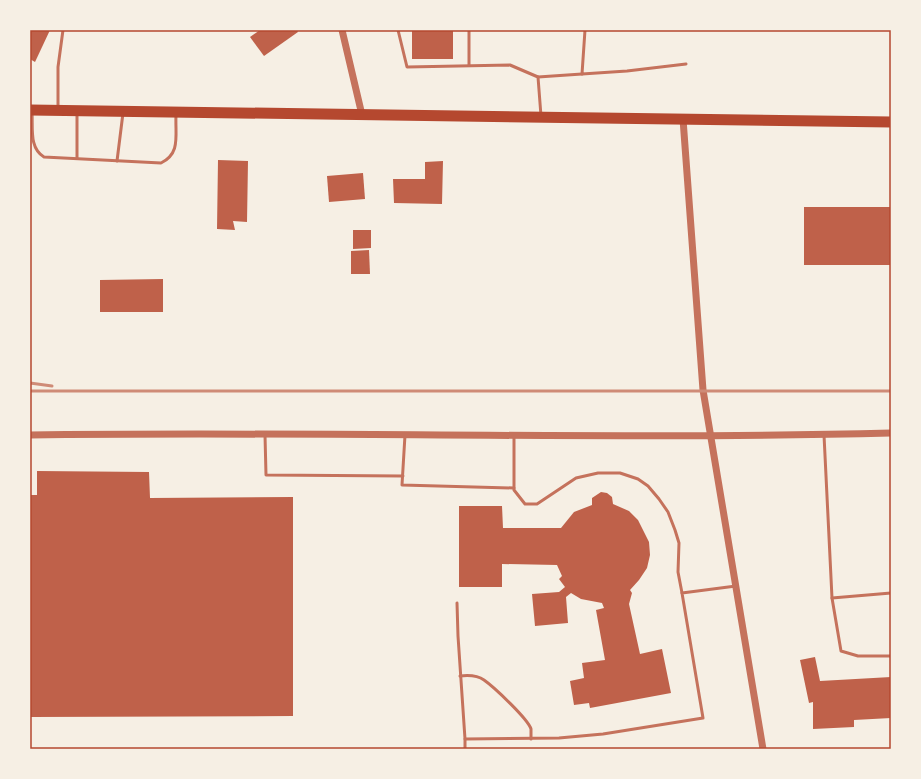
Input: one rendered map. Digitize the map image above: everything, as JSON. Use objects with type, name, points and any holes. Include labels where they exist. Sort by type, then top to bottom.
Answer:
[{"type":"highway","points":[[31,110],[891,122]]},
{"type":"street","points":[[342,30],[362,115]]},
{"type":"street","points":[[682,119],[702,382],[763,749]]},
{"type":"street","points":[[30,435],[824,435],[891,433]]},
{"type":"lane","points":[[58,110],[58,67],[63,30]]},
{"type":"lane","points":[[398,30],[407,67],[510,65],[538,77],[627,71],[686,64]]},
{"type":"lane","points":[[468,65],[469,30]]},
{"type":"lane","points":[[582,74],[585,30]]},
{"type":"lane","points":[[538,77],[542,118]]},
{"type":"lane","points":[[31,110],[34,146],[38,153],[44,156],[161,163],[171,158],[175,150],[176,111]]},
{"type":"lane","points":[[76,158],[77,111]]},
{"type":"lane","points":[[117,161],[124,111]]},
{"type":"lane","points":[[265,434],[266,475],[403,476]]},
{"type":"lane","points":[[405,434],[402,485],[514,488]]},
{"type":"lane","points":[[465,739],[531,739],[604,734],[703,718],[678,572],[679,543],[676,530],[668,512],[648,486],[638,479],[620,473],[598,473],[576,478],[540,502],[530,505],[525,504],[514,488],[514,435]]},
{"type":"lane","points":[[824,435],[832,598],[841,650],[858,656],[891,656]]},
{"type":"lane","points":[[682,593],[736,586]]},
{"type":"lane","points":[[832,598],[891,593]]},
{"type":"lane","points":[[457,603],[465,749]]},
{"type":"lane","points":[[460,676],[473,676],[484,680],[515,708],[527,722],[531,729],[531,739]]},
{"type":"building","points":[[30,30],[50,30],[35,62],[30,59]]},
{"type":"building","points":[[260,30],[297,30],[298,32],[264,56],[250,37]]},
{"type":"building","points":[[412,30],[453,30],[453,59],[412,59]]},
{"type":"building","points":[[218,160],[248,161],[247,222],[233,221],[235,230],[217,229]]},
{"type":"building","points":[[443,161],[442,204],[394,203],[393,179],[425,179],[425,162]]},
{"type":"building","points":[[363,173],[365,199],[329,202],[327,176]]},
{"type":"building","points":[[804,207],[891,207],[891,265],[804,265]]},
{"type":"building","points":[[353,230],[371,230],[371,248],[353,249]]},
{"type":"building","points":[[369,250],[370,274],[351,274],[351,251]]},
{"type":"building","points":[[163,279],[163,312],[100,312],[100,280]]},
{"type":"building","points":[[37,471],[149,472],[150,498],[293,497],[293,716],[30,717],[30,495],[37,495]]},
{"type":"building","points":[[601,492],[607,493],[612,497],[613,504],[629,511],[638,520],[649,542],[650,555],[647,568],[630,590],[632,593],[629,604],[640,654],[662,649],[671,693],[590,708],[589,703],[574,705],[570,681],[584,678],[582,663],[605,660],[596,610],[604,608],[602,603],[581,599],[571,593],[566,597],[568,623],[535,626],[532,594],[559,592],[565,587],[559,579],[562,576],[557,565],[502,564],[502,587],[459,587],[459,506],[502,506],[503,528],[561,528],[574,512],[592,505],[592,498]]},
{"type":"building","points":[[815,657],[820,681],[891,677],[891,718],[854,720],[854,727],[813,729],[813,702],[809,703],[800,660]]},
{"type":"railway","points":[[30,383],[52,386]]},
{"type":"railway","points":[[30,391],[891,391]]}]
